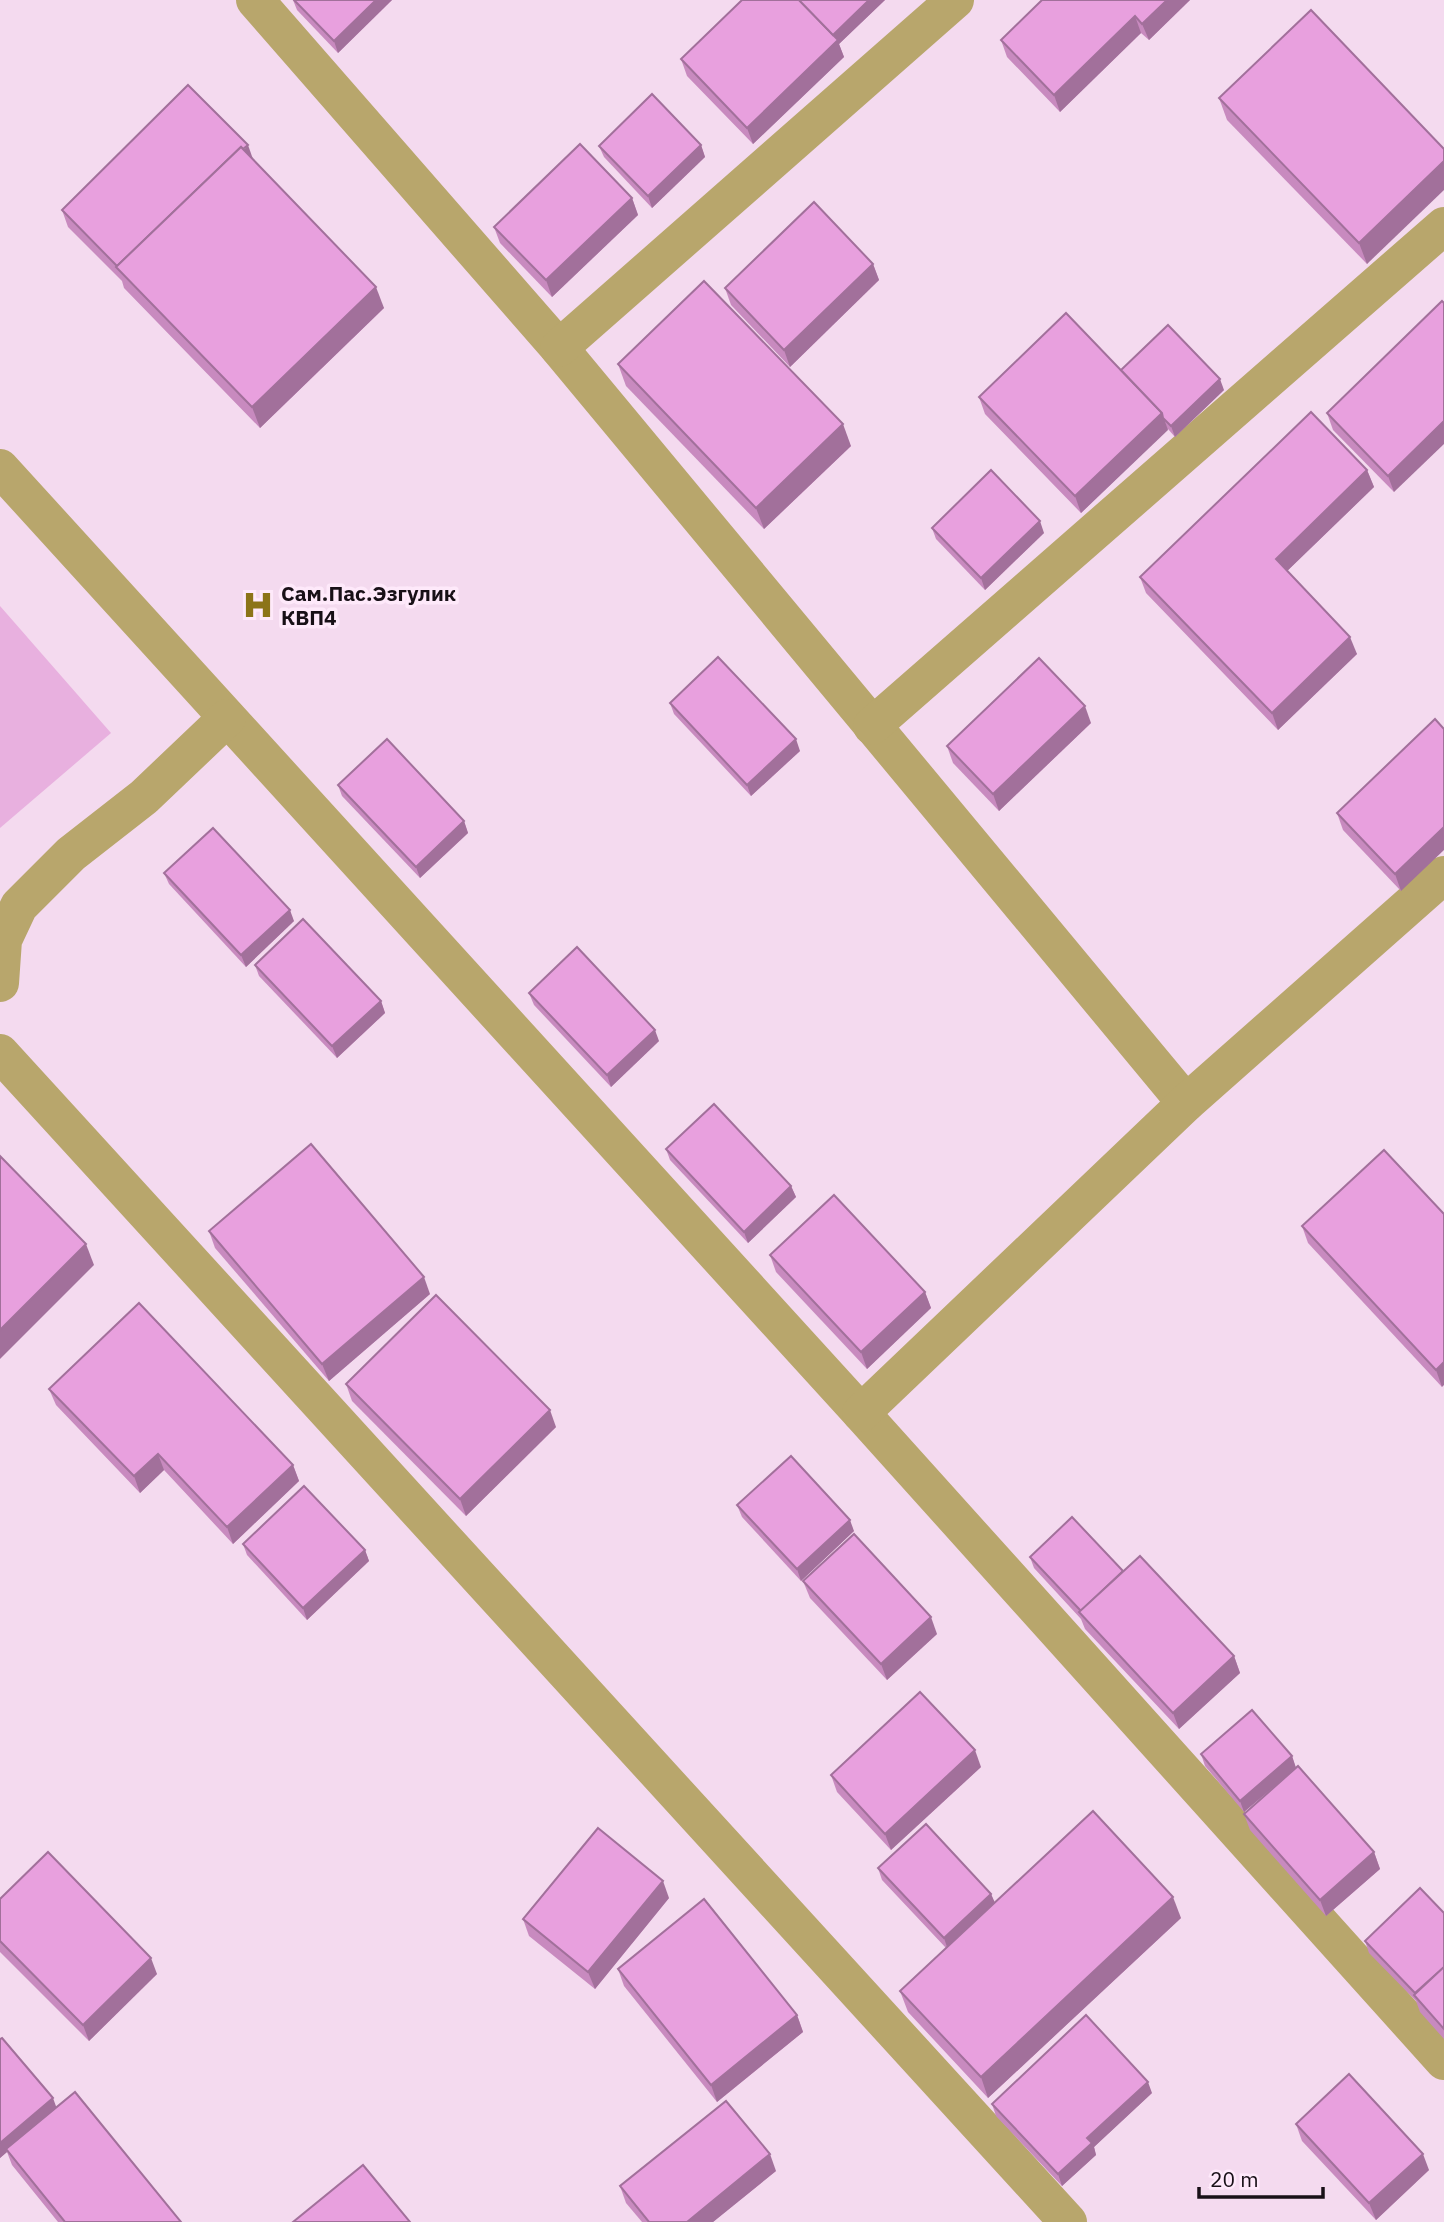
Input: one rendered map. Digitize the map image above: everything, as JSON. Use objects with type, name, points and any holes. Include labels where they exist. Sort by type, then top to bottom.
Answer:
[{"type":"street","points":[[255,0],[559,348],[1186,1103]]},
{"type":"street","points":[[559,348],[955,0]]},
{"type":"street","points":[[872,726],[1444,226]]},
{"type":"street","points":[[0,468],[861,1413],[1444,2061]]},
{"type":"street","points":[[0,983],[3,940],[19,906],[71,854],[144,797],[228,718]]},
{"type":"street","points":[[861,1413],[1186,1103],[1444,875]]},
{"type":"street","points":[[0,1053],[1068,2222]]},
{"type":"shaded area","points":[[0,606],[111,733],[0,828]]},
{"type":"building","points":[[294,0],[376,0],[334,41]]},
{"type":"building","points":[[742,0],[799,0],[838,40],[747,128],[681,59]]},
{"type":"building","points":[[799,0],[869,0],[833,35]]},
{"type":"building","points":[[1042,0],[1167,0],[1142,24],[1135,16],[1054,95],[1001,40]]},
{"type":"building","points":[[1311,10],[1444,149],[1444,161],[1359,243],[1219,98]]},
{"type":"building","points":[[188,85],[248,145],[243,149],[241,147],[117,266],[62,210]]},
{"type":"building","points":[[652,94],[701,145],[648,196],[599,146]]},
{"type":"building","points":[[580,144],[632,198],[546,280],[494,227]]},
{"type":"building","points":[[241,147],[376,287],[252,407],[116,267]]},
{"type":"building","points":[[814,202],[873,264],[784,350],[725,288]]},
{"type":"building","points":[[704,281],[843,424],[756,508],[618,364]]},
{"type":"building","points":[[1442,301],[1444,421],[1388,476],[1327,413]]},
{"type":"building","points":[[1066,313],[1162,413],[1075,496],[979,397]]},
{"type":"building","points":[[1168,325],[1220,379],[1171,426],[1121,370]]},
{"type":"building","points":[[1311,412],[1367,470],[1276,559],[1350,637],[1272,713],[1140,577]]},
{"type":"building","points":[[991,470],[1040,521],[981,578],[932,528]]},
{"type":"building","points":[[718,657],[796,739],[747,785],[670,703]]},
{"type":"building","points":[[1039,658],[1085,706],[993,794],[947,746]]},
{"type":"building","points":[[1435,719],[1444,729],[1444,827],[1395,874],[1337,813]]},
{"type":"building","points":[[387,739],[464,821],[416,867],[338,785]]},
{"type":"building","points":[[213,828],[290,910],[241,955],[164,873]]},
{"type":"building","points":[[303,919],[381,1001],[332,1046],[255,965]]},
{"type":"building","points":[[577,947],[655,1030],[607,1075],[529,993]]},
{"type":"building","points":[[714,1104],[791,1186],[744,1232],[666,1149]]},
{"type":"building","points":[[311,1144],[424,1277],[322,1364],[209,1231]]},
{"type":"building","points":[[1384,1150],[1444,1214],[1444,1362],[1436,1370],[1302,1226]]},
{"type":"building","points":[[0,1156],[86,1244],[0,1330]]},
{"type":"building","points":[[834,1195],[925,1292],[861,1352],[770,1255]]},
{"type":"building","points":[[436,1295],[550,1410],[460,1499],[346,1384]]},
{"type":"building","points":[[139,1303],[293,1465],[227,1527],[158,1454],[134,1476],[49,1389]]},
{"type":"building","points":[[791,1456],[850,1520],[797,1569],[737,1505]]},
{"type":"building","points":[[304,1486],[365,1550],[303,1608],[243,1544]]},
{"type":"building","points":[[1072,1517],[1123,1571],[1081,1611],[1030,1557]]},
{"type":"building","points":[[854,1534],[931,1617],[881,1664],[803,1581]]},
{"type":"building","points":[[1140,1556],[1234,1656],[1173,1713],[1079,1612]]},
{"type":"building","points":[[920,1692],[975,1750],[885,1834],[831,1775]]},
{"type":"building","points":[[1252,1710],[1292,1756],[1240,1801],[1201,1754]]},
{"type":"building","points":[[1298,1766],[1374,1852],[1320,1900],[1244,1814]]},
{"type":"building","points":[[1093,1811],[1173,1897],[981,2077],[900,1991]]},
{"type":"building","points":[[926,1824],[991,1894],[944,1938],[878,1868]]},
{"type":"building","points":[[598,1828],[663,1881],[588,1972],[523,1919]]},
{"type":"building","points":[[48,1852],[151,1958],[83,2025],[0,1941],[0,1899]]},
{"type":"building","points":[[1420,1888],[1444,1913],[1444,1967],[1415,1993],[1365,1941]]},
{"type":"building","points":[[704,1899],[797,2015],[711,2085],[618,1969]]},
{"type":"building","points":[[1444,1967],[1444,2029],[1414,1995]]},
{"type":"building","points":[[1086,2015],[1148,2082],[1087,2138],[1092,2143],[1058,2174],[992,2104]]},
{"type":"building","points":[[2,2038],[53,2098],[0,2143],[0,2039]]},
{"type":"building","points":[[1349,2074],[1423,2154],[1369,2203],[1296,2124]]},
{"type":"building","points":[[75,2092],[181,2222],[65,2222],[6,2149]]},
{"type":"building","points":[[726,2101],[770,2154],[687,2222],[649,2222],[620,2186]]},
{"type":"building","points":[[363,2165],[410,2222],[293,2222]]},
{"type":"place","name":"Сам.Пас.Эзгулик КВП4","points":[[258,605]]}]
